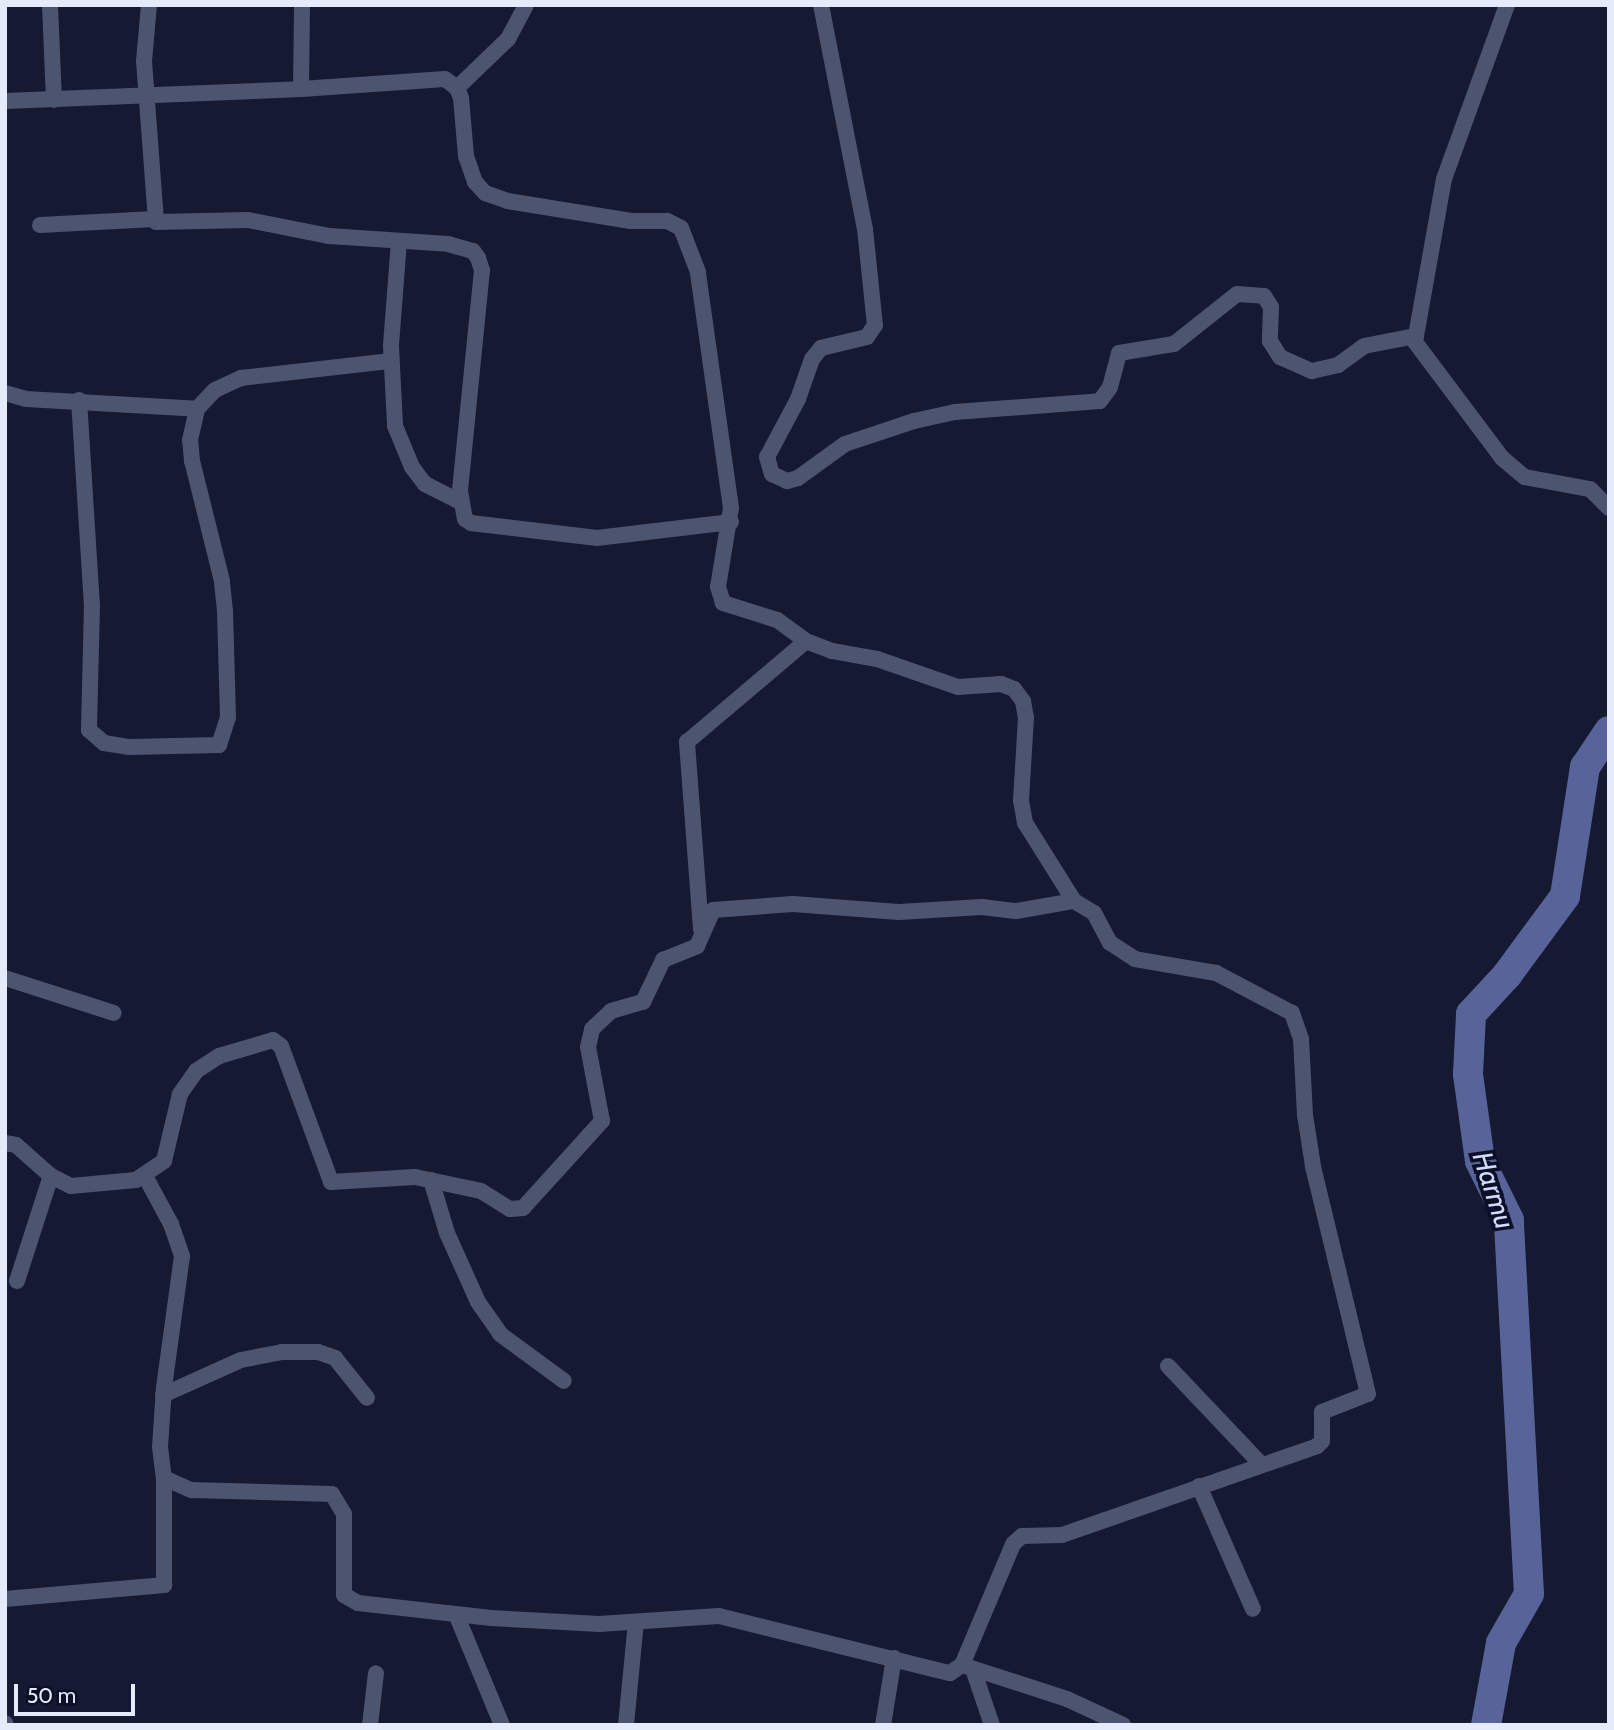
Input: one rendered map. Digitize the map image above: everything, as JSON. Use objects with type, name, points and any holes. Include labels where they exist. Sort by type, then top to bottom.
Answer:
[{"type":"street","points":[[50,5],[54,100]]},
{"type":"street","points":[[149,5],[144,61],[155,219]]},
{"type":"street","points":[[301,89],[302,5]]},
{"type":"street","points":[[457,88],[508,39],[526,5]]},
{"type":"street","points":[[821,5],[865,229],[875,325],[867,337],[824,347],[815,355],[798,400],[768,449],[772,474],[787,481],[798,478],[845,444],[914,421],[956,412],[1100,401],[1110,387],[1119,353],[1174,345],[1237,294],[1264,296],[1271,307],[1270,341],[1280,357],[1312,371],[1338,365],[1364,346],[1412,338]]},
{"type":"street","points":[[1412,338],[1421,321],[1444,179],[1507,5]]},
{"type":"street","points":[[5,101],[301,89],[437,78],[457,88]]},
{"type":"street","points":[[457,88],[466,156],[475,182],[485,193],[631,221],[667,221],[681,228],[698,272],[731,522],[719,576],[723,603],[777,620],[806,641],[911,668],[958,687],[1001,684],[1014,689],[1023,701],[1026,718],[1023,816],[1074,901],[1094,913],[1110,943],[1124,955],[1216,973],[1272,999],[1297,1021],[1313,1166],[1368,1394],[1322,1412],[1320,1445],[1062,1535],[1022,1536],[1013,1544],[968,1667],[992,1725]]},
{"type":"street","points":[[40,225],[155,219],[161,224],[248,220],[328,236],[463,247],[472,251],[482,270],[460,502],[462,514],[471,523],[562,536],[625,536],[731,522]]},
{"type":"street","points":[[399,241],[391,361],[395,426],[402,447],[425,484],[460,502]]},
{"type":"street","points":[[1412,338],[1510,466],[1539,481],[1581,485],[1594,491],[1609,509]]},
{"type":"street","points":[[79,400],[92,605],[86,715],[98,741],[130,747],[219,745],[226,733],[222,581],[190,440],[197,410],[215,390],[241,378],[391,361]]},
{"type":"street","points":[[5,393],[26,399],[79,400],[197,410]]},
{"type":"street","points":[[702,935],[687,742],[806,641]]},
{"type":"street","points":[[5,1143],[16,1145],[51,1176],[76,1188],[120,1184],[145,1176],[166,1156],[186,1082],[219,1056],[269,1039],[281,1046],[331,1182],[398,1176],[431,1180],[481,1191],[510,1209],[523,1208],[602,1121],[588,1048],[592,1029],[611,1011],[643,1002],[663,960],[693,949],[702,935],[710,912],[726,908],[793,904],[900,912],[982,907],[1016,911],[1074,901]]},
{"type":"street","points":[[5,978],[114,1013]]},
{"type":"street","points":[[17,1282],[51,1176]]},
{"type":"street","points":[[5,1599],[164,1585],[164,1478],[160,1447],[163,1395],[181,1248],[145,1176]]},
{"type":"street","points":[[431,1180],[447,1233],[478,1302],[500,1334],[564,1381]]},
{"type":"street","points":[[163,1395],[241,1360],[282,1352],[318,1352],[335,1358],[367,1398]]},
{"type":"street","points":[[1168,1366],[1261,1464]]},
{"type":"street","points":[[164,1478],[173,1486],[191,1490],[331,1494],[344,1514],[342,1584],[346,1597],[456,1614],[635,1622],[727,1617],[942,1672],[954,1672],[968,1667],[1068,1699],[1123,1725]]},
{"type":"street","points":[[1199,1486],[1253,1609]]},
{"type":"street","points":[[456,1614],[502,1725]]},
{"type":"street","points":[[626,1725],[635,1622]]},
{"type":"street","points":[[883,1725],[894,1658]]},
{"type":"street","points":[[370,1725],[376,1673]]},
{"type":"waterway","name":"Harmu","points":[[1486,1725],[1501,1643],[1529,1594],[1509,1220],[1480,1161],[1468,1074],[1471,1014],[1507,975],[1565,896],[1585,767],[1609,731]]}]
